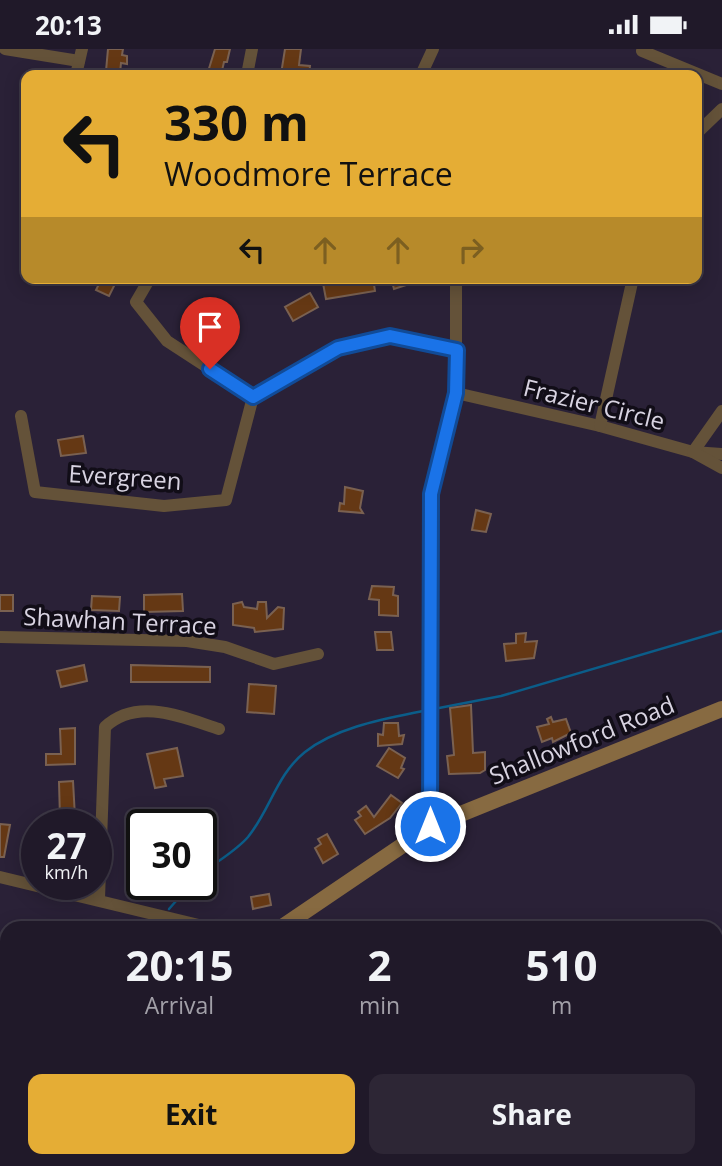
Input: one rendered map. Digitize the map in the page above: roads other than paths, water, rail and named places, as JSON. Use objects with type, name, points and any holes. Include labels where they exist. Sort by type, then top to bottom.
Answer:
[{"type":"street","points":[[5,49],[80,55]]},
{"type":"street","points":[[248,70],[252,49]]},
{"type":"street","points":[[423,70],[433,49]]},
{"type":"street","points":[[642,51],[688,70]]},
{"type":"street","points":[[702,76],[722,84]]},
{"type":"street","points":[[702,128],[722,109]]},
{"type":"street","points":[[146,284],[136,302],[167,341],[253,397],[338,348],[390,336],[457,350]]},
{"type":"street","points":[[430,826],[431,494],[456,393],[456,284]]},
{"type":"street","points":[[600,426],[632,284]]},
{"type":"street","name":"Frazier Circle","points":[[456,393],[600,426],[693,452],[722,454]]},
{"type":"street","name":"Evergreen","points":[[21,416],[35,492],[164,506],[226,500],[253,397]]},
{"type":"street","points":[[722,411],[693,452],[722,468]]},
{"type":"street","name":"Shawhan Terrace","points":[[0,637],[187,641],[225,647],[274,664],[318,654]]},
{"type":"street","name":"Shallowford Road","points":[[291,921],[430,826],[722,709]]},
{"type":"street","points":[[102,809],[105,727],[118,715],[145,710],[219,729]]},
{"type":"street","points":[[0,877],[21,882]]},
{"type":"street","points":[[103,900],[184,921]]},
{"type":"waterway","points":[[439,708],[501,696],[722,631]]},
{"type":"waterway","points":[[217,863],[248,837],[280,781],[305,752],[346,730],[423,711]]},
{"type":"waterway","points":[[169,909],[177,900]]}]
